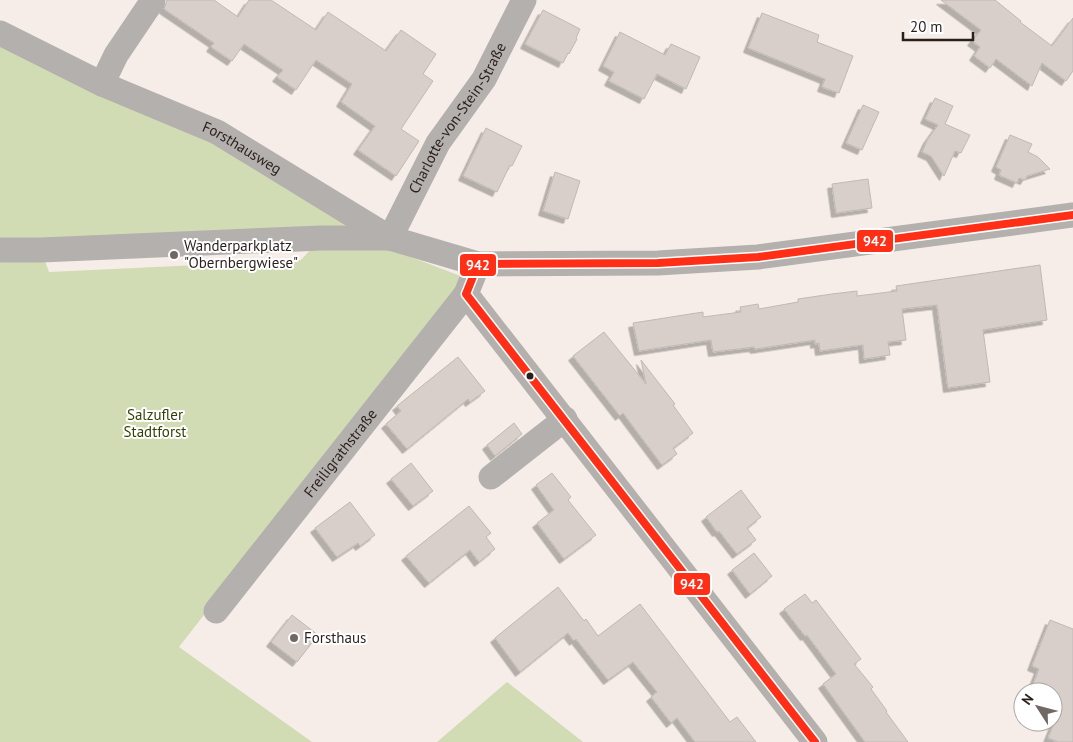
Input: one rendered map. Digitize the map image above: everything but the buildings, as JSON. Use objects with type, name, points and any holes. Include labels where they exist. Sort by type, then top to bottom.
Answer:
[{"type":"street","points":[[102,84],[116,55],[153,0]]},
{"type":"street","name":"Charlotte-von-Stein-Straße","points":[[390,238],[438,143],[484,79],[524,0]]},
{"type":"street","name":"Forsthausweg","points":[[0,33],[102,84],[217,132],[390,238],[478,264],[658,263],[758,257],[1073,215]]},
{"type":"street","points":[[2,250],[50,250],[321,238],[390,238]]},
{"type":"street","name":"Freiligrathstraße","points":[[216,611],[466,294],[478,264]]},
{"type":"street","points":[[466,294],[815,742]]},
{"type":"street","points":[[490,477],[565,419]]},
{"type":"green space","name":"Salzufler Stadtforst","points":[[0,40],[210,142],[390,249],[466,278],[179,647],[312,742],[0,742]],"holes":[[[321,238],[301,260],[49,272],[41,250]]]},
{"type":"green space","points":[[507,682],[583,742],[437,742]]},
{"type":"transit line","name":"942","points":[[815,742],[466,294],[478,264],[658,263],[758,257],[1073,215]]},
{"type":"place","name":"Wanderparkplatz \"Obernbergwiese\"","points":[[174,255]]},
{"type":"place","name":"Forsthaus","points":[[294,638]]}]
